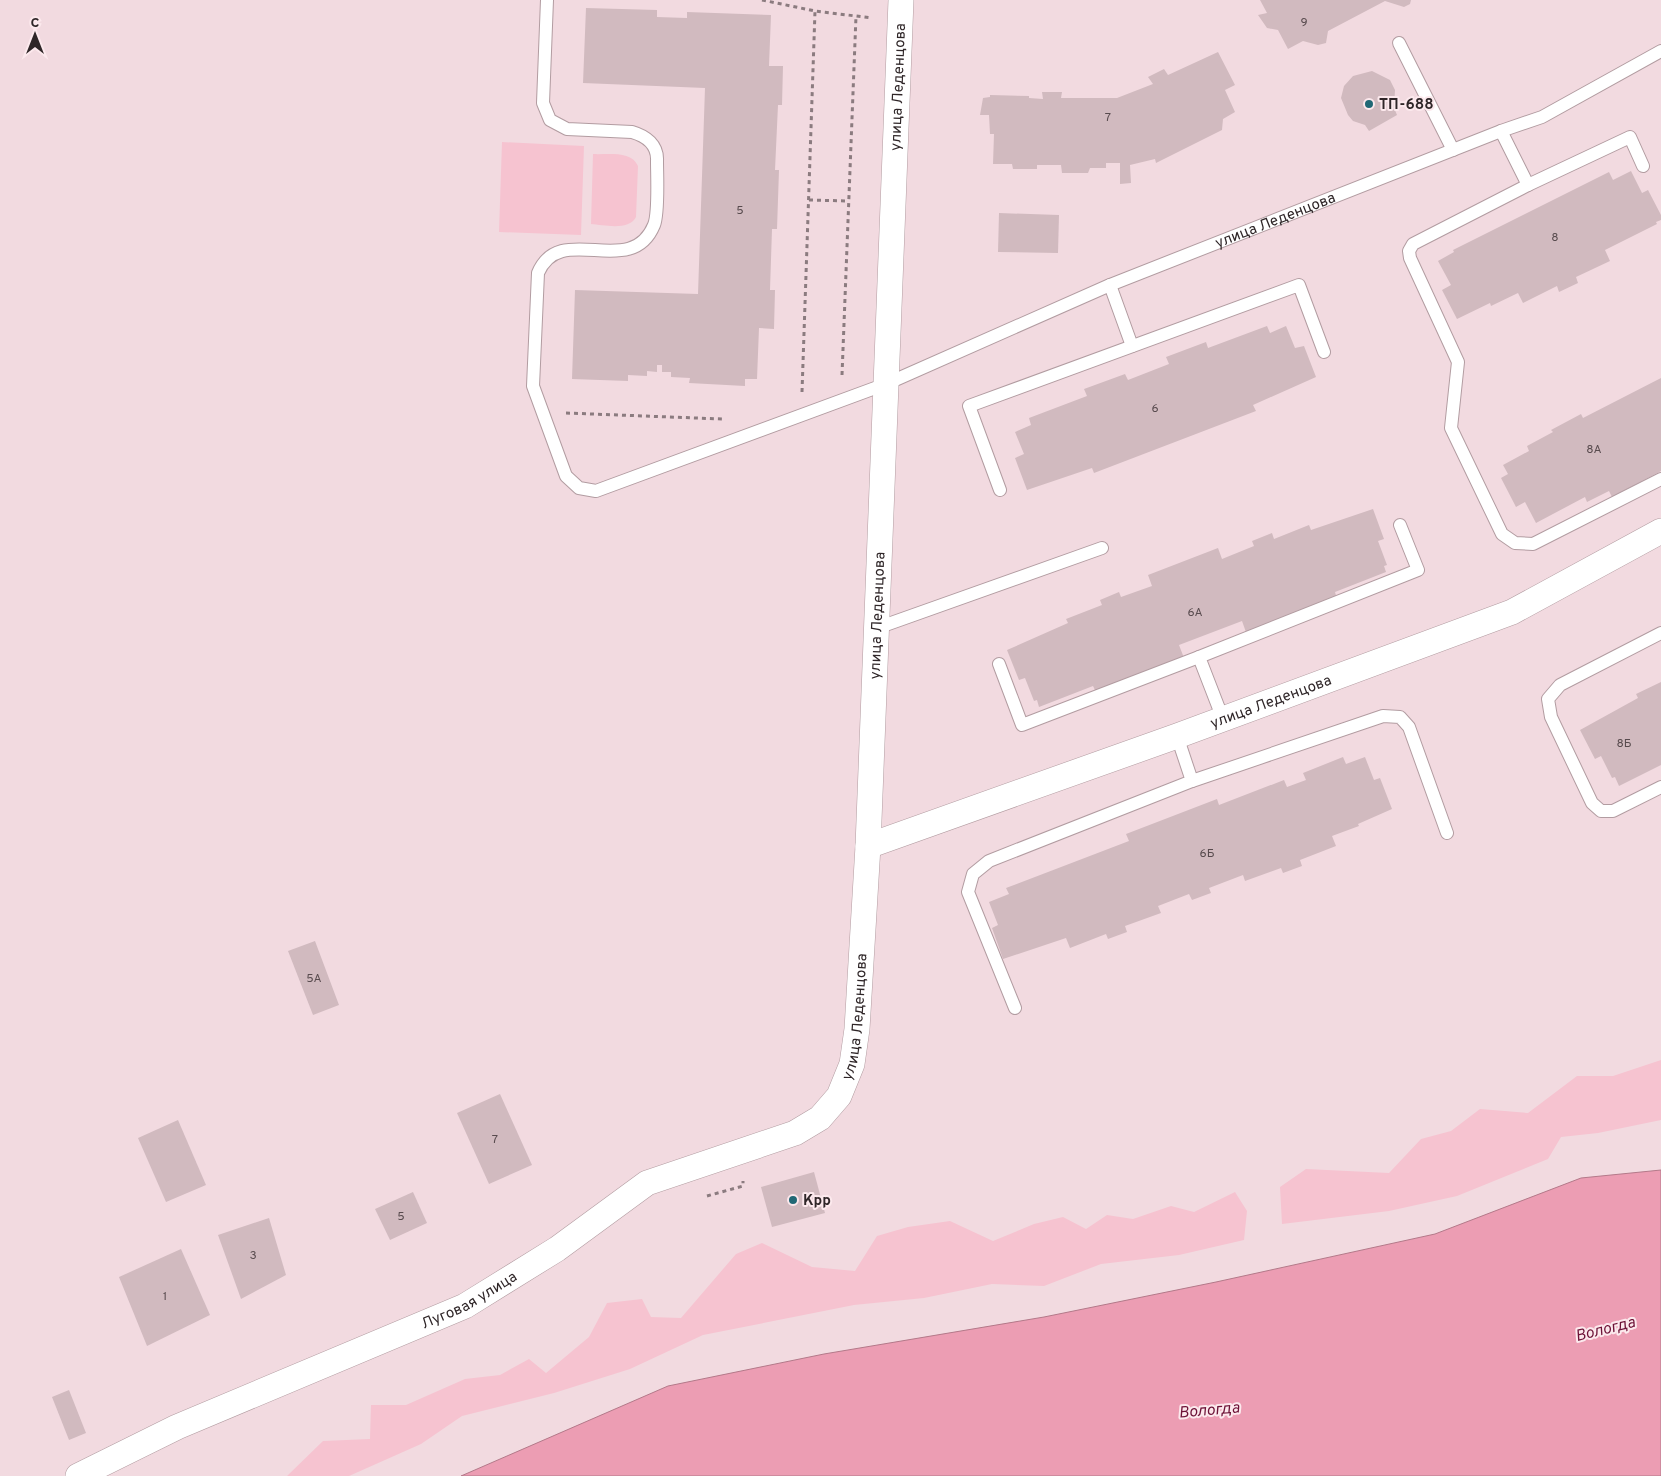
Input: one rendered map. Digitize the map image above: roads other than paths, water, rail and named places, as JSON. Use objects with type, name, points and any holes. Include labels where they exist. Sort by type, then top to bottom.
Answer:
[{"type":"street","name":"улица Леденцова","points":[[839,1096],[852,1064],[857,1029],[868,846],[901,10]]},
{"type":"street","name":"улица Леденцова","points":[[868,846],[1178,736],[1512,612],[1661,531]]},
{"type":"street","name":"Луговая улица","points":[[78,1476],[177,1427],[465,1306],[557,1249],[647,1183],[795,1133],[820,1118],[839,1096]]},
{"type":"lane","points":[[547,0],[543,103],[550,120],[568,129],[642,134],[650,141],[657,156],[655,223],[642,242],[622,252],[562,249],[554,253],[542,265],[537,281],[533,386],[566,476],[579,488],[596,491],[886,384]]},
{"type":"lane","points":[[1399,43],[1453,150]]},
{"type":"lane","name":"улица Леденцова","points":[[886,384],[1110,285],[1501,131],[1542,118],[1661,51]]},
{"type":"lane","points":[[1501,131],[1528,185]]},
{"type":"lane","points":[[1643,166],[1630,136],[1528,185],[1413,244],[1408,251],[1458,362],[1451,428],[1502,534],[1515,543],[1533,544],[1661,479]]},
{"type":"lane","points":[[1110,285],[1132,346]]},
{"type":"lane","points":[[1000,490],[969,406],[1299,285],[1324,352]]},
{"type":"lane","points":[[999,664],[1022,725],[1418,570],[1400,525]]},
{"type":"lane","points":[[877,628],[1102,548]]},
{"type":"lane","points":[[1661,633],[1560,685],[1548,699],[1551,717],[1592,803],[1601,811],[1613,811],[1661,787]]},
{"type":"lane","points":[[1199,657],[1223,719]]},
{"type":"lane","points":[[1015,1008],[968,892],[973,874],[989,861],[1192,781],[1383,716],[1400,717],[1409,727],[1447,833]]},
{"type":"lane","points":[[1178,736],[1192,781]]},
{"type":"water","name":"Вологда","points":[[1661,1170],[1661,1476],[461,1476],[668,1386],[824,1354],[1044,1317],[1216,1282],[1435,1234],[1581,1178]]},
{"type":"place","name":"ТП-688","points":[[1369,104]]},
{"type":"place","name":"Kpp","points":[[793,1200]]}]
